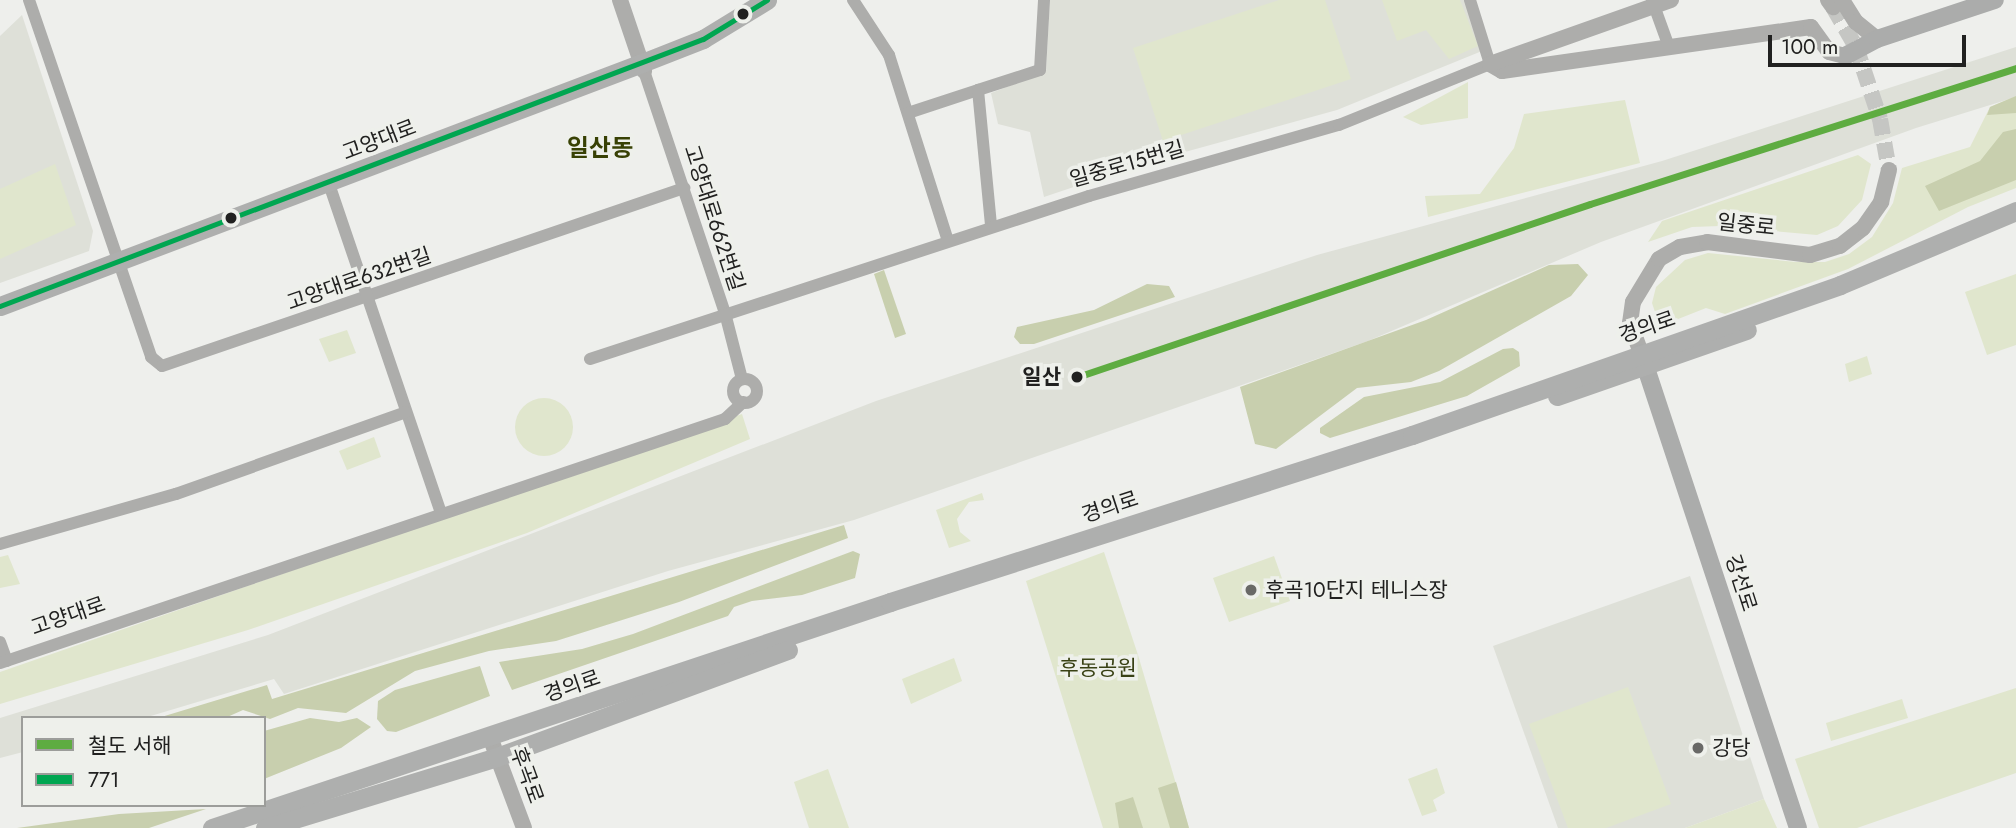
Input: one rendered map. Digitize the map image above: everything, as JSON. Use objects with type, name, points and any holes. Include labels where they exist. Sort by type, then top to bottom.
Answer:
[{"type":"main road","name":"고양대로","points":[[0,297],[118,259],[329,184],[641,62],[747,0]]},
{"type":"main road","name":"고양대로","points":[[0,306],[703,39],[767,0]]},
{"type":"main road","points":[[1845,56],[1877,39],[1994,0]]},
{"type":"main road","name":"경의로","points":[[265,828],[497,757],[907,607],[1645,360],[1839,285],[2016,211]]},
{"type":"main road","name":"경의로","points":[[212,828],[890,602],[1843,296],[1946,250],[2016,225]]},
{"type":"main road","name":"강선로","points":[[1645,360],[1798,828]]},
{"type":"street","points":[[29,0],[118,259]]},
{"type":"street","points":[[620,0],[641,62]]},
{"type":"street","points":[[853,0],[886,47],[948,242]]},
{"type":"street","points":[[908,113],[1040,70],[1044,0]]},
{"type":"street","points":[[1470,0],[1490,64],[1502,71],[1811,27],[1829,52],[1845,56]]},
{"type":"street","name":"일중로15번길","points":[[590,359],[991,226],[1152,177],[1303,139],[1653,2],[1671,0]]},
{"type":"street","points":[[1653,2],[1669,47]]},
{"type":"street","points":[[1835,2],[1877,39]]},
{"type":"street","name":"고양대로662번길","points":[[641,62],[725,313],[742,379],[733,391],[743,402]]},
{"type":"street","points":[[978,90],[991,226]]},
{"type":"street","name":"일중로","points":[[1645,360],[1630,323],[1633,302],[1660,259],[1680,247],[1707,242],[1810,255],[1840,246],[1863,228],[1881,202],[1889,170]]},
{"type":"street","points":[[329,184],[441,513]]},
{"type":"street","name":"고양대로632번길","points":[[118,259],[151,358],[162,366],[684,188]]},
{"type":"street","name":"고양대로","points":[[3,662],[725,419],[743,402]]},
{"type":"street","points":[[0,544],[176,494],[406,412]]},
{"type":"street","points":[[0,642],[3,662]]},
{"type":"street","name":"후곡로","points":[[491,737],[524,828]]},
{"type":"shaded area","points":[[1050,0],[1465,0],[1482,51],[1337,110],[1145,163],[1044,197],[1030,132],[998,124],[991,93],[1046,72]]},
{"type":"shaded area","points":[[22,15],[93,231],[89,251],[0,283],[0,36]]},
{"type":"shaded area","points":[[2016,47],[2016,97],[1916,128],[1601,242],[1368,341],[854,520],[668,571],[284,694],[274,679],[151,716],[21,716],[21,753],[0,758],[0,718],[268,635],[876,401],[1317,255],[1662,161]]},
{"type":"shaded area","points":[[1690,576],[1764,799],[1685,828],[1558,828],[1493,646]]},
{"type":"green space","points":[[1279,0],[1325,0],[1351,79],[1163,141],[1133,48]]},
{"type":"green space","points":[[1382,0],[1460,0],[1478,46],[1449,59],[1426,30],[1397,41]]},
{"type":"green space","points":[[1468,82],[1468,118],[1421,125],[1403,117]]},
{"type":"green space","points":[[2016,96],[2016,188],[1968,207],[1848,269],[1725,314],[1706,308],[1663,325],[1656,315],[1652,303],[1656,287],[1685,260],[1708,253],[1796,262],[1825,262],[1849,254],[1872,237],[1893,203],[1902,168],[1970,147],[1990,107]]},
{"type":"green space","points":[[2016,96],[2016,113],[1987,115],[1990,107]]},
{"type":"green space","points":[[1625,100],[1640,163],[1428,217],[1425,196],[1480,194],[1514,148],[1524,114]]},
{"type":"green space","points":[[2016,129],[2016,180],[1939,211],[1925,186],[1980,161],[2003,132]]},
{"type":"green space","points":[[1858,155],[1871,164],[1862,200],[1838,226],[1817,235],[1720,226],[1692,227],[1648,242],[1662,221]]},
{"type":"green space","points":[[55,164],[76,225],[0,259],[0,189]]},
{"type":"green space","points":[[1578,264],[1588,275],[1571,296],[1439,371],[1411,382],[1357,388],[1276,449],[1255,444],[1240,387],[1426,320],[1549,265]]},
{"type":"green space","points":[[884,270],[906,334],[895,338],[874,274]]},
{"type":"green space","points":[[2016,274],[2016,345],[1987,355],[1965,292]]},
{"type":"green space","points":[[1147,284],[1169,286],[1175,297],[1034,344],[1020,344],[1014,337],[1017,327],[1094,310]]},
{"type":"green space","points":[[347,330],[356,353],[329,362],[319,339]]},
{"type":"green space","points":[[1513,348],[1519,352],[1520,366],[1467,396],[1330,438],[1320,433],[1320,428],[1364,397],[1440,382],[1503,349]]},
{"type":"green space","points":[[1867,356],[1872,374],[1849,382],[1845,364]]},
{"type":"green space","points":[[544,398],[555,400],[568,411],[573,427],[571,438],[560,451],[544,456],[533,454],[520,443],[515,427],[517,416],[528,403]]},
{"type":"green space","points":[[742,414],[750,439],[527,533],[248,630],[0,704],[0,672]]},
{"type":"green space","points":[[374,437],[381,457],[347,470],[339,451]]},
{"type":"green space","points":[[982,493],[984,500],[969,502],[957,519],[960,532],[971,541],[949,548],[936,510]]},
{"type":"green space","points":[[844,525],[848,538],[679,602],[556,641],[489,651],[415,671],[346,713],[298,708],[270,719],[243,710],[230,716],[165,716],[267,685],[272,699]]},
{"type":"green space","points":[[853,551],[860,554],[855,578],[802,595],[752,601],[734,607],[728,616],[512,690],[499,662],[582,649],[633,634]]},
{"type":"green space","name":"후동공원","points":[[1104,552],[1138,655],[1189,828],[1103,828],[1026,581]]},
{"type":"green space","points":[[8,555],[20,584],[0,588],[0,557]]},
{"type":"green space","name":"후곡10단지 테니스장","points":[[1274,556],[1290,601],[1229,622],[1213,578]]},
{"type":"green space","points":[[954,658],[962,681],[911,704],[902,679]]},
{"type":"green space","points":[[480,666],[490,696],[396,732],[387,731],[377,719],[378,701],[395,690]]},
{"type":"green space","points":[[1628,687],[1671,804],[1606,828],[1568,828],[1529,724]]},
{"type":"green space","points":[[2016,688],[2016,773],[1857,828],[1819,828],[1795,759]]},
{"type":"green space","points":[[1902,699],[1908,718],[1831,741],[1826,723]]},
{"type":"green space","points":[[310,718],[339,722],[357,718],[371,727],[341,748],[266,778],[266,730]]},
{"type":"green space","points":[[1437,768],[1445,793],[1433,800],[1437,811],[1422,816],[1408,779]]},
{"type":"green space","points":[[828,769],[849,828],[809,828],[794,782]]},
{"type":"green space","points":[[1176,782],[1189,828],[1170,828],[1158,788]]},
{"type":"green space","points":[[1133,797],[1143,828],[1119,828],[1115,803]]},
{"type":"green space","points":[[1764,799],[1777,828],[1685,828]]},
{"type":"green space","points":[[206,809],[149,828],[17,828],[119,814]]},
{"type":"tunnel","points":[[1833,7],[1856,47],[1880,119],[1889,170]]},
{"type":"rail line","name":"서해","points":[[1077,377],[1590,204],[2016,68]]},
{"type":"transit line","name":"771","points":[[0,306],[703,39],[767,0]]},
{"type":"place","name":"일산","points":[[1077,377]]},
{"type":"place","name":"후곡10단지 테니스장","points":[[1251,590]]},
{"type":"place","name":"강당","points":[[1698,748]]},
{"type":"district","name":"일산동","points":[[600,148]]}]
